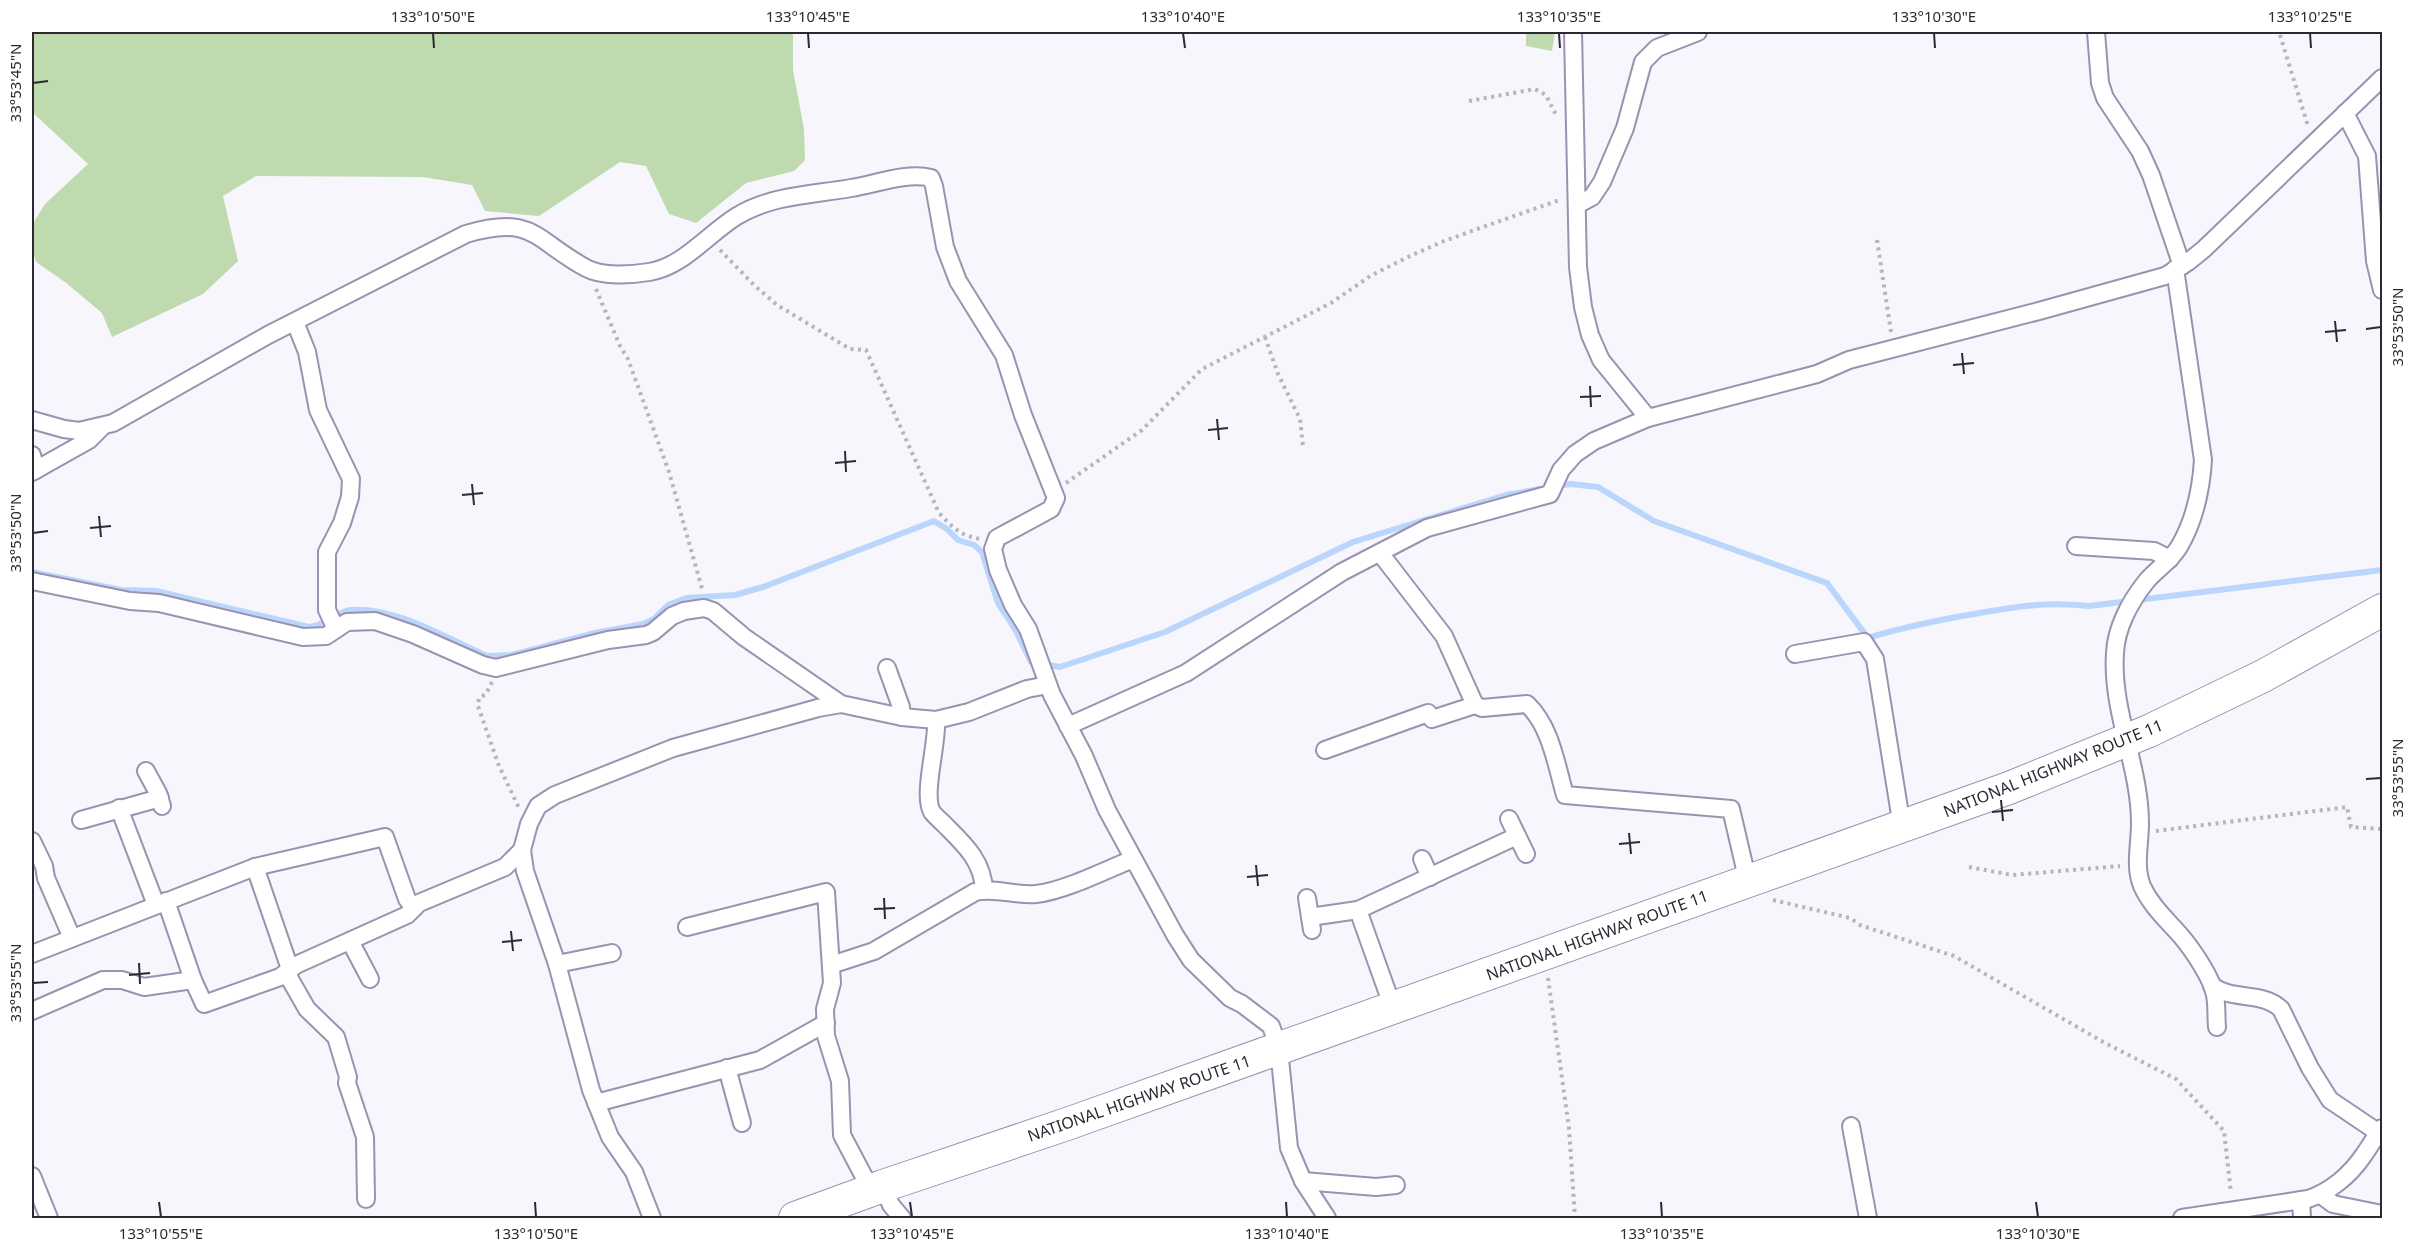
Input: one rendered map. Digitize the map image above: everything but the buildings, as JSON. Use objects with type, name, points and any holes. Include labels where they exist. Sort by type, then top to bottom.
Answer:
[{"type":"highway","name":"NATIONAL HIGHWAY ROUTE 11","points":[[795,1218],[1279,1049],[2009,788],[2127,740],[2263,676],[2382,610]]},
{"type":"street","points":[[1573,32],[1578,267],[1583,307],[1590,334],[1601,360],[1648,418]]},
{"type":"street","points":[[1577,199],[1592,197],[1602,183],[1625,128],[1643,62],[1657,48],[1698,32]]},
{"type":"street","points":[[2096,32],[2098,75],[2105,98],[2140,151],[2151,175],[2179,267],[2203,460],[2201,489],[2193,516],[2179,547],[2170,559],[2145,582],[2119,628],[2115,653],[2116,688],[2139,791],[2140,833],[2137,865],[2141,884],[2150,902],[2195,954],[2212,986],[2217,1026]]},
{"type":"street","points":[[1068,726],[1186,673],[1342,572],[1427,528],[1550,494],[1561,470],[1575,454],[1594,441],[1648,418],[1817,374],[1849,360],[2038,312],[2165,276],[2204,249],[2382,78]]},
{"type":"street","points":[[2345,112],[2367,156],[2375,261],[2382,290]]},
{"type":"street","points":[[33,465],[89,440],[102,427],[295,322],[466,234],[508,226],[533,232],[587,269],[615,274],[651,272],[682,257],[736,216],[763,203],[784,197],[919,175],[931,178],[945,247],[958,281],[1004,355],[1023,415],[1056,498],[1051,509],[997,538],[993,549],[998,570],[1013,605],[1028,629],[1048,685],[1084,756],[1107,810],[1191,960],[1230,998],[1242,1004],[1271,1026],[1279,1049],[1289,1148],[1303,1181],[1327,1218]]},
{"type":"street","points":[[295,322],[307,352],[318,410],[351,479],[350,498],[342,523],[327,552],[327,610],[336,629]]},
{"type":"street","points":[[32,420],[79,431],[102,427]]},
{"type":"street","points":[[2076,546],[2154,551],[2170,559]]},
{"type":"street","points":[[1380,553],[1444,636],[1475,705]]},
{"type":"street","points":[[32,581],[130,601],[159,603],[303,637],[326,636],[347,622],[375,621],[495,668],[608,640],[646,635],[672,616],[704,608],[713,611],[744,637],[841,704],[902,717],[936,720],[969,712],[1027,689],[1048,685]]},
{"type":"street","points":[[1795,654],[1864,642],[1875,659],[1902,827]]},
{"type":"street","points":[[887,668],[901,707],[902,717]]},
{"type":"street","points":[[652,1218],[634,1172],[610,1137],[596,1102],[557,964],[525,872],[522,850],[533,815],[538,806],[555,795],[673,748],[841,704]]},
{"type":"street","points":[[1325,750],[1428,713],[1432,719],[1475,705],[1482,708],[1527,704],[1538,714],[1546,730],[1565,795],[1731,809],[1748,882]]},
{"type":"street","points":[[936,720],[937,732],[929,796],[932,812],[969,848],[984,875],[984,890]]},
{"type":"street","points":[[81,820],[119,808],[161,802],[146,771]]},
{"type":"street","points":[[119,808],[204,1004],[288,972],[407,915],[419,903],[505,867],[522,850]]},
{"type":"street","points":[[1509,819],[1526,854]]},
{"type":"street","points":[[32,954],[255,867],[385,837],[407,899],[414,908]]},
{"type":"street","points":[[1306,898],[1311,923],[1358,910],[1517,837]]},
{"type":"street","points":[[32,841],[72,938]]},
{"type":"street","points":[[831,965],[874,951],[975,892],[984,890],[1037,894],[1054,890],[1133,859]]},
{"type":"street","points":[[1422,859],[1430,877]]},
{"type":"street","points":[[255,867],[288,972],[307,1009],[336,1037],[365,1137],[366,1199]]},
{"type":"street","points":[[687,927],[826,891],[832,983],[825,1009],[826,1036],[840,1081],[842,1135],[877,1188],[902,1218]]},
{"type":"street","points":[[1358,910],[1393,1008]]},
{"type":"street","points":[[350,941],[370,979]]},
{"type":"street","points":[[557,964],[612,953]]},
{"type":"street","points":[[32,1011],[103,980],[122,980],[144,987],[193,980]]},
{"type":"street","points":[[2182,1218],[2232,1212],[2321,1195],[2353,1170],[2380,1130],[2330,1100],[2310,1068],[2281,1009],[2275,1003],[2268,999],[2240,997],[2220,992],[2212,986]]},
{"type":"street","points":[[596,1102],[760,1060],[826,1023]]},
{"type":"street","points":[[727,1068],[742,1123]]},
{"type":"street","points":[[1851,1126],[1868,1218]]},
{"type":"street","points":[[32,1176],[49,1218]]},
{"type":"street","points":[[1303,1181],[1376,1187],[1396,1185]]},
{"type":"street","points":[[2321,1195],[2333,1204],[2382,1214]]},
{"type":"street","points":[[2301,1200],[2302,1218]]},
{"type":"path","points":[[2280,35],[2308,127],[2319,138]]},
{"type":"path","points":[[1469,101],[1535,89],[1546,95],[1562,128],[1576,147]]},
{"type":"path","points":[[1053,491],[1142,430],[1202,369],[1331,303],[1370,276],[1418,252],[1444,241],[1577,199]]},
{"type":"path","points":[[1877,240],[1894,348]]},
{"type":"path","points":[[704,241],[717,248],[754,285],[777,304],[850,349],[866,350],[939,513],[956,531],[966,537],[995,542]]},
{"type":"path","points":[[587,269],[620,346],[628,359],[669,472],[703,589],[704,608]]},
{"type":"path","points":[[1265,337],[1278,374],[1300,419],[1303,446]]},
{"type":"path","points":[[495,668],[491,685],[486,694],[479,698],[478,706],[499,766],[518,807],[533,815]]},
{"type":"path","points":[[2140,833],[2347,807],[2351,827],[2382,829]]},
{"type":"path","points":[[1969,867],[2012,874],[2137,865]]},
{"type":"path","points":[[1748,882],[1751,895],[1850,918],[1860,926],[1954,956],[2103,1042],[2176,1079],[2224,1131],[2232,1212]]},
{"type":"path","points":[[1545,954],[1569,1128],[1575,1218]]},
{"type":"green space","points":[[32,32],[793,32],[793,70],[804,129],[805,160],[794,171],[746,183],[696,223],[669,214],[646,166],[620,162],[539,216],[485,211],[472,185],[423,177],[256,176],[223,196],[238,261],[203,294],[112,337],[102,313],[65,282],[36,262],[32,248],[32,225],[45,204],[88,164],[32,112]]},
{"type":"green space","points":[[1526,32],[1555,32],[1552,51],[1526,46]]},
{"type":"waterway","points":[[1556,486],[1571,484],[1598,487],[1654,521],[1827,583],[1868,638],[1926,623],[2010,608],[2056,604],[2089,606],[2382,570]]},
{"type":"waterway","points":[[32,572],[121,590],[156,591],[309,627],[346,611],[368,610],[403,618],[487,656],[512,655],[595,633],[643,624],[654,619],[668,605],[686,598],[735,595],[763,587],[934,521],[958,540],[974,545],[982,552],[998,603],[1015,629],[1031,662],[1060,667],[1165,632],[1353,542],[1506,495],[1540,489]]}]
